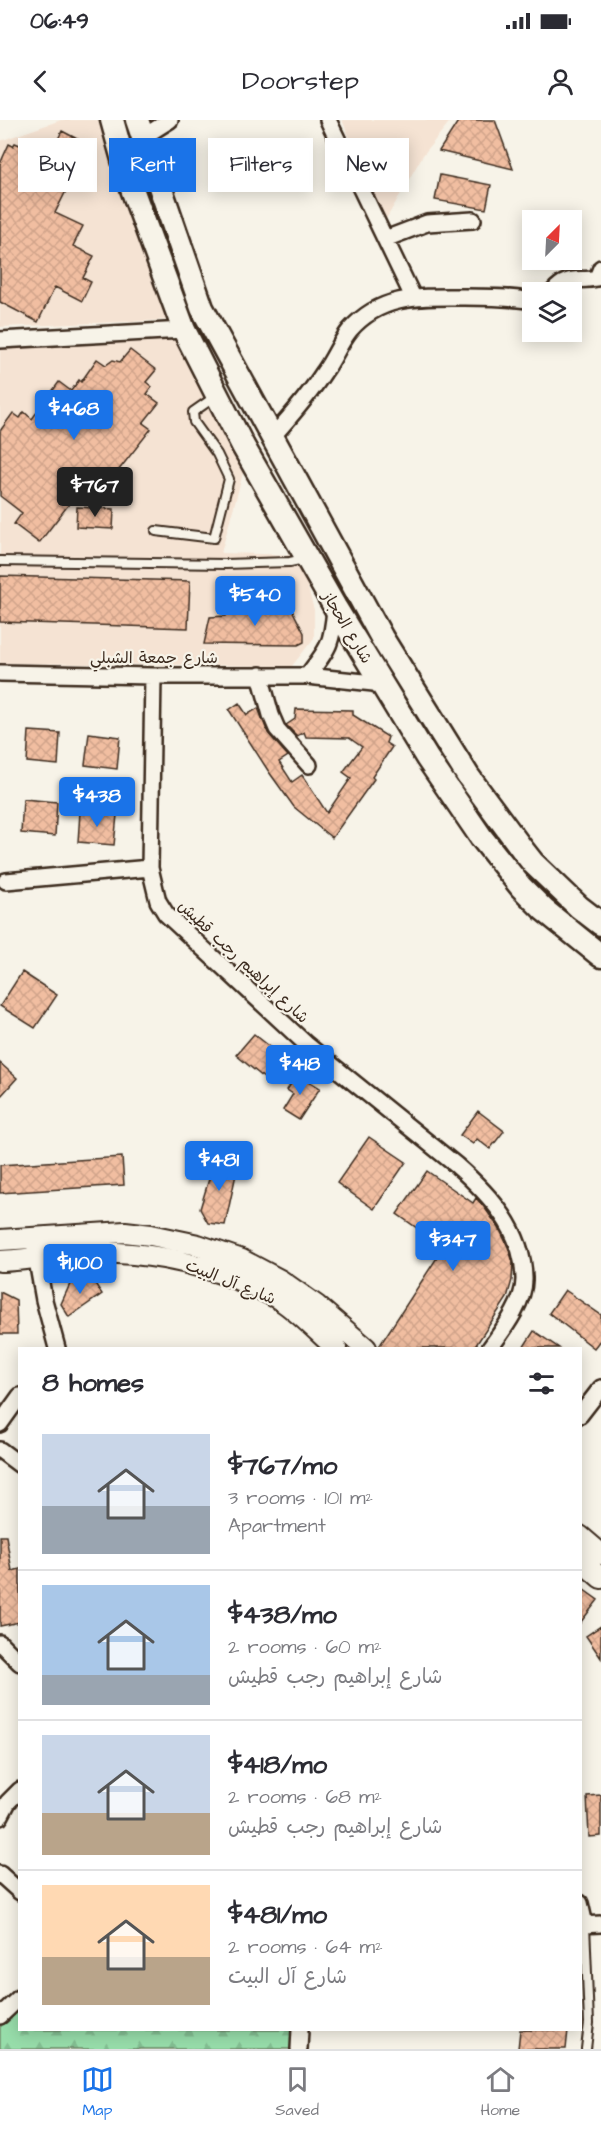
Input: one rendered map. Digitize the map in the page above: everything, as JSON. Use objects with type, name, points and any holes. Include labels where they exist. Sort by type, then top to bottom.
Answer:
[{"type":"main road","name":"شارع الحجاز","points":[[112,120],[128,178],[184,330],[243,446],[335,607],[444,784],[502,864],[544,910],[601,956]]},
{"type":"main road","name":"شارع الحجاز","points":[[140,129],[202,308],[382,638],[468,776],[533,863],[579,908],[601,924]]},
{"type":"street","points":[[140,129],[170,120]]},
{"type":"street","points":[[328,120],[413,297]]},
{"type":"street","points":[[386,239],[427,223],[473,220]]},
{"type":"street","points":[[563,282],[597,278],[601,268]]},
{"type":"street","points":[[273,436],[323,374],[348,332],[363,317],[392,302],[413,297],[510,297],[522,299]]},
{"type":"street","points":[[0,340],[184,330]]},
{"type":"street","points":[[307,676],[326,651],[332,637],[335,607]]},
{"type":"street","name":"شارع جمعة الشبلي","points":[[0,673],[307,676],[383,684]]},
{"type":"street","points":[[260,675],[277,729],[309,765]]},
{"type":"street","name":"شارع إبراهيم رجب قطيش","points":[[153,676],[150,868],[158,901],[166,914],[306,1044],[456,1165],[478,1184],[499,1208],[517,1241],[524,1279],[510,1320],[491,1347]]},
{"type":"street","points":[[6,881],[150,868]]},
{"type":"street","name":"شارع آل البيت","points":[[0,1240],[125,1232],[175,1239],[221,1252],[280,1280],[317,1306],[365,1347]]},
{"type":"street","points":[[33,1237],[57,1347]]},
{"type":"street","name":"شارع آل البيت","points":[[0,1261],[85,1253],[128,1253],[171,1258],[191,1263],[261,1289],[284,1302],[335,1347]]},
{"type":"street","points":[[582,1412],[601,1388]]},
{"type":"street","points":[[0,1424],[18,1399]]},
{"type":"street","points":[[0,1450],[18,1464]]},
{"type":"street","points":[[582,1538],[601,1554]]},
{"type":"street","points":[[582,1562],[601,1578]]},
{"type":"street","points":[[0,1643],[18,1661]]},
{"type":"street","points":[[0,1817],[8,1802],[18,1792]]},
{"type":"street","points":[[0,1874],[18,1890]]},
{"type":"street","points":[[583,1925],[601,1924]]},
{"type":"street","points":[[0,2016],[18,1999]]},
{"type":"street","points":[[299,2049],[300,2031]]},
{"type":"lane","points":[[156,531],[214,538],[229,479],[217,454],[194,423],[193,412],[217,396]]},
{"type":"lane","points":[[0,561],[226,564],[290,562],[308,559]]},
{"type":"lane","points":[[583,1925],[589,2024],[586,2049]]},
{"type":"shaded area","points":[[61,120],[98,120],[109,151],[109,192],[124,192],[169,320],[0,327],[0,141]]},
{"type":"shaded area","points":[[342,120],[451,120],[423,155],[409,179],[409,138],[350,138]]},
{"type":"shaded area","points":[[373,192],[402,192],[385,221]]},
{"type":"shaded area","points":[[178,333],[245,466],[221,553],[299,555],[314,610],[314,638],[292,666],[0,663],[0,344]]},
{"type":"green space","points":[[18,2012],[18,2031],[293,2031],[293,2049],[0,2049],[0,2027]]},
{"type":"building","points":[[459,120],[495,120],[513,169],[439,151]]},
{"type":"building","points":[[62,131],[76,138],[59,138]]},
{"type":"building","points":[[15,143],[18,144],[18,192],[66,192],[55,213],[83,226],[73,246],[94,256],[83,278],[91,282],[82,301],[55,287],[38,322],[0,302],[0,164],[9,144],[13,146]]},
{"type":"building","points":[[440,175],[491,185],[486,209],[435,200]]},
{"type":"building","points":[[130,350],[156,370],[146,382],[152,387],[147,394],[159,403],[143,423],[151,429],[104,489],[89,478],[39,543],[14,524],[22,513],[0,496],[0,431],[13,413],[20,418],[24,412],[32,419],[59,382],[71,391],[79,380],[81,382],[97,359],[106,365],[113,360],[120,362]]},
{"type":"building","points":[[77,507],[114,509],[113,529],[76,527]]},
{"type":"building","points":[[0,576],[190,581],[188,628],[0,622]]},
{"type":"building","points":[[226,606],[290,606],[304,633],[304,642],[298,645],[204,644],[210,617],[226,616]]},
{"type":"building","points":[[239,703],[247,715],[258,708],[268,733],[288,756],[279,762],[292,782],[302,775],[327,813],[351,778],[343,772],[362,747],[349,738],[306,737],[304,732],[297,736],[286,725],[295,719],[296,709],[353,710],[353,715],[388,737],[386,743],[392,747],[372,777],[374,779],[332,838],[294,807],[269,772],[229,710]]},
{"type":"building","points":[[29,731],[60,733],[58,765],[27,762]]},
{"type":"building","points":[[89,733],[120,737],[117,769],[85,765]]},
{"type":"building","points":[[23,799],[57,802],[55,836],[21,833]]},
{"type":"building","points":[[80,812],[117,815],[114,845],[78,842]]},
{"type":"building","points":[[22,972],[57,995],[35,1028],[0,1006]]},
{"type":"building","points":[[254,1034],[282,1056],[264,1078],[236,1055]]},
{"type":"building","points":[[0,1063],[17,1078],[0,1097]]},
{"type":"building","points":[[297,1074],[320,1088],[299,1120],[283,1110],[293,1094],[287,1090]]},
{"type":"building","points":[[478,1111],[504,1131],[490,1149],[477,1139],[473,1144],[460,1135]]},
{"type":"building","points":[[369,1137],[406,1162],[374,1209],[337,1183]]},
{"type":"building","points":[[122,1157],[124,1185],[0,1193],[0,1165]]},
{"type":"building","points":[[215,1159],[238,1165],[225,1225],[208,1223],[200,1209]]},
{"type":"building","points":[[427,1171],[473,1203],[476,1198],[499,1228],[513,1262],[512,1280],[507,1298],[475,1347],[379,1347],[444,1247],[397,1214]]},
{"type":"building","points":[[88,1273],[102,1294],[69,1317],[61,1304],[70,1284]]},
{"type":"building","points":[[565,1290],[601,1315],[601,1339],[594,1348],[549,1313]]},
{"type":"building","points":[[0,1292],[16,1300],[17,1334],[0,1334]]},
{"type":"building","points":[[534,1331],[558,1347],[524,1347]]},
{"type":"building","points":[[0,1536],[6,1536],[12,1571],[18,1570],[18,1622],[0,1626]]},
{"type":"building","points":[[582,1588],[598,1600],[582,1620]]},
{"type":"building","points":[[601,1626],[601,1658],[586,1636]]},
{"type":"building","points":[[601,1795],[601,1836],[589,1837],[587,1796]]},
{"type":"building","points":[[520,2031],[568,2031],[566,2049],[518,2049]]}]
